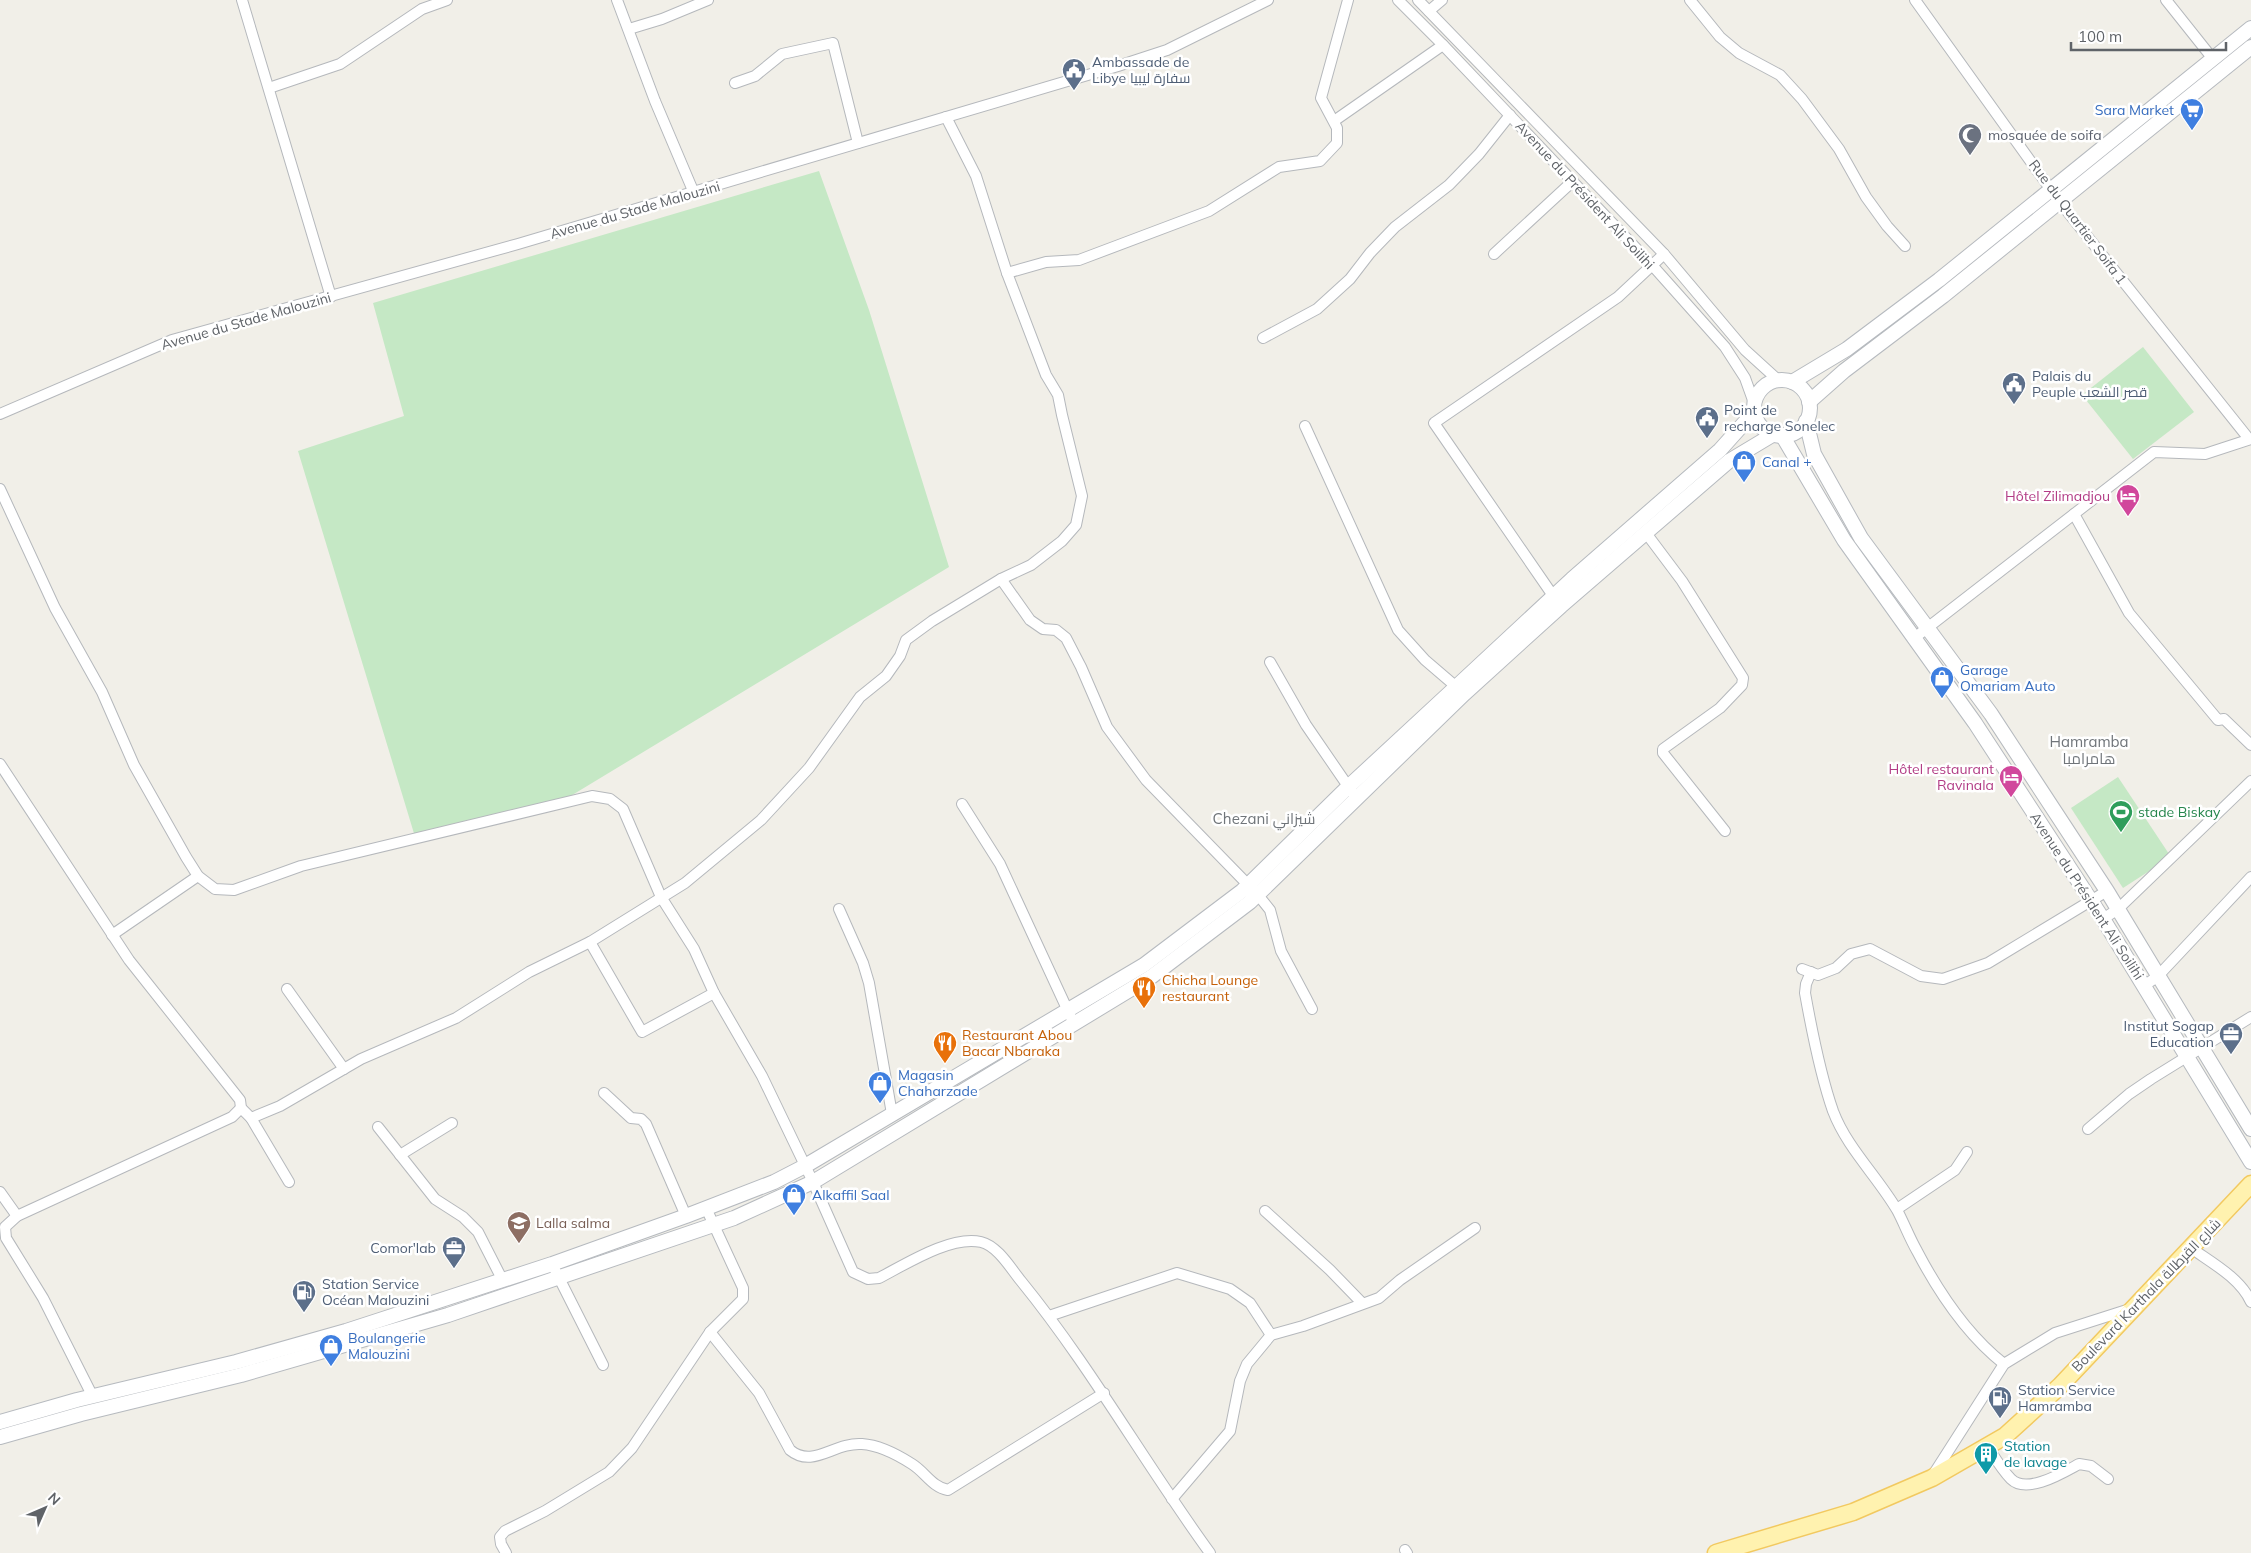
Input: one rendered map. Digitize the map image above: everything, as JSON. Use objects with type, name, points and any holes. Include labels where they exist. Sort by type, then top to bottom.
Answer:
[{"type":"main road","points":[[0,1436],[241,1375],[448,1315],[734,1218],[813,1182],[1151,977],[1253,890],[1352,792],[1460,690],[1720,450],[1754,408],[1762,387],[1785,381],[1854,343],[1938,280],[2251,28]]},
{"type":"main road","points":[[1809,402],[1844,371],[1944,296],[2251,46]]},
{"type":"main road","points":[[1557,602],[1646,533],[1729,461],[1778,435],[1796,431],[1806,421],[1809,402],[1803,390],[1785,381]]},
{"type":"main road","points":[[1754,408],[1761,426],[1778,435]]},
{"type":"main road","name":"Avenue du Président Ali Soilihi","points":[[1806,421],[1814,454],[1861,538],[1991,714],[2107,891],[2251,1129]]},
{"type":"main road","name":"Avenue du Président Ali Soilihi","points":[[1778,435],[1844,540],[1913,639],[1975,723],[2102,918],[2145,985],[2251,1162]]},
{"type":"main road","points":[[0,1422],[236,1362],[346,1331],[552,1264],[774,1182],[805,1166],[1144,965],[1253,890]]},
{"type":"main road","name":"Boulevard Karthala شارع القرطالة","points":[[1716,1553],[1853,1512],[1932,1478],[2005,1436],[2033,1412],[2192,1248],[2251,1184]]},
{"type":"street","points":[[242,0],[270,88],[331,297]]},
{"type":"street","points":[[270,88],[340,64],[420,5],[447,0]]},
{"type":"street","points":[[617,0],[655,101],[694,193]]},
{"type":"street","points":[[629,29],[670,16],[708,0]]},
{"type":"street","name":"Avenue du Stade Malouzini","points":[[0,414],[172,340],[331,297],[694,193],[1118,66],[1167,50],[1268,0]]},
{"type":"street","points":[[1007,273],[1046,262],[1079,260],[1208,211],[1279,167],[1320,161],[1338,143],[1338,128],[1322,98],[1348,0]]},
{"type":"street","name":"Avenue du Président Ali Soilihi","points":[[1398,0],[1573,181],[1652,265],[1725,347],[1745,378],[1754,408]]},
{"type":"street","name":"Avenue du Président Ali Soilihi","points":[[1418,0],[1664,254],[1745,350],[1785,381]]},
{"type":"street","points":[[1429,11],[1442,0]]},
{"type":"street","points":[[1690,0],[1720,37],[1739,53],[1780,75],[1802,99],[1839,149],[1866,197],[1887,226],[1905,246]]},
{"type":"street","name":"Rue du Quartier Soifa 1","points":[[1915,0],[2059,201],[2250,439]]},
{"type":"street","points":[[2166,0],[2213,59]]},
{"type":"street","points":[[735,83],[755,76],[782,54],[833,43],[858,143]]},
{"type":"street","points":[[1334,121],[1443,45]]},
{"type":"street","points":[[1263,338],[1317,309],[1350,279],[1370,253],[1395,227],[1449,185],[1479,154],[1510,115]]},
{"type":"street","points":[[251,1118],[280,1106],[361,1059],[456,1018],[530,972],[590,942],[685,883],[761,820],[809,768],[860,697],[886,676],[900,656],[906,640],[932,620],[1001,579],[1031,566],[1062,541],[1076,525],[1082,496],[1058,395],[1046,375],[1007,273],[976,176],[946,117]]},
{"type":"street","points":[[1494,254],[1573,181]]},
{"type":"street","points":[[1557,602],[1434,423],[1618,297],[1664,254]]},
{"type":"street","points":[[1305,426],[1398,630],[1425,660],[1460,690]]},
{"type":"street","points":[[1913,639],[2154,452],[2204,454],[2250,439]]},
{"type":"street","points":[[0,489],[55,608],[102,692],[134,765],[198,876],[215,889],[234,890],[301,866],[592,796],[610,799],[623,809],[661,897],[694,948],[714,993],[762,1076],[813,1182],[853,1272],[868,1280],[879,1278],[943,1247],[966,1240],[983,1242],[998,1252],[1049,1316],[1104,1393],[1172,1499],[1210,1553]]},
{"type":"street","points":[[2074,514],[2129,613],[2218,720],[2224,719],[2251,745]]},
{"type":"street","points":[[1646,533],[1682,582],[1742,678],[1742,685],[1720,708],[1673,741],[1664,749],[1663,753],[1724,831]]},
{"type":"street","points":[[1001,579],[1030,620],[1043,629],[1056,630],[1066,638],[1107,727],[1146,780],[1253,890],[1270,910],[1281,951],[1312,1009]]},
{"type":"street","points":[[1270,662],[1306,725],[1352,792]]},
{"type":"street","points":[[0,764],[129,960],[240,1100],[241,1108],[251,1118],[289,1182]]},
{"type":"street","points":[[2102,918],[2118,909],[2251,781]]},
{"type":"street","points":[[962,804],[1000,864],[1074,1024]]},
{"type":"street","points":[[112,935],[198,876]]},
{"type":"street","points":[[2145,985],[2157,976],[2251,877]]},
{"type":"street","points":[[2004,1364],[1989,1352],[1963,1323],[1917,1252],[1897,1210],[1848,1140],[1833,1110],[1818,1055],[1805,993],[1807,971],[1818,975],[1827,972],[1836,968],[1852,954],[1870,949],[1921,976],[1942,979],[1988,963],[2107,891]]},
{"type":"street","points":[[839,909],[863,962],[869,983],[892,1114]]},
{"type":"street","points":[[590,942],[642,1032],[714,993]]},
{"type":"street","points":[[287,989],[344,1069]]},
{"type":"street","points":[[2088,1129],[2129,1094],[2251,1017]]},
{"type":"street","points":[[604,1093],[631,1118],[641,1119],[646,1124],[686,1216]]},
{"type":"street","points":[[93,1397],[42,1298],[6,1238],[5,1228],[17,1216],[232,1117],[241,1108]]},
{"type":"street","points":[[400,1155],[452,1123]]},
{"type":"street","points":[[378,1127],[436,1199],[463,1217],[478,1232],[502,1279]]},
{"type":"street","points":[[1897,1210],[1955,1170],[1967,1152]]},
{"type":"street","points":[[0,1192],[17,1216]]},
{"type":"street","points":[[506,1553],[501,1544],[500,1537],[505,1531],[545,1511],[609,1472],[632,1448],[710,1332],[743,1299],[743,1288],[706,1208]]},
{"type":"street","points":[[1265,1211],[1330,1270],[1362,1303]]},
{"type":"street","points":[[1172,1499],[1230,1431],[1240,1381],[1247,1364],[1271,1335],[1303,1326],[1379,1298],[1400,1280],[1475,1228]]},
{"type":"street","points":[[2192,1248],[2228,1275],[2247,1294],[2251,1302]]},
{"type":"street","points":[[552,1264],[602,1365]]},
{"type":"street","points":[[1049,1316],[1177,1273],[1230,1289],[1250,1303],[1271,1335]]},
{"type":"street","points":[[1932,1478],[1947,1451],[2004,1364],[2056,1334],[2131,1309]]},
{"type":"street","points":[[710,1332],[759,1393],[790,1450],[798,1457],[809,1458],[846,1444],[863,1444],[888,1451],[913,1464],[940,1489],[948,1490],[1104,1393]]},
{"type":"street","points":[[1988,1447],[2012,1480],[2020,1485],[2049,1480],[2079,1464],[2091,1466],[2108,1479]]},
{"type":"green space","points":[[819,171],[869,310],[949,567],[564,800],[416,840],[298,451],[404,416],[373,303]]},
{"type":"green space","points":[[2143,347],[2194,412],[2133,459],[2082,395]]},
{"type":"green space","name":"stade Biskay","points":[[2118,777],[2171,857],[2123,888],[2071,808]]},
{"type":"place","name":"Ambassade de Libye سفارة ليبيا","points":[[1074,91]]},
{"type":"place","name":"Sara Market","points":[[2192,131]]},
{"type":"place","name":"mosquée de soifa","points":[[1970,156]]},
{"type":"place","name":"Palais du Peuple قصر الشعب","points":[[2014,405]]},
{"type":"place","name":"Point de recharge Sonelec","points":[[1707,439]]},
{"type":"place","name":"Canal +","points":[[1744,483]]},
{"type":"place","name":"Hôtel Zilimadjou","points":[[2128,517]]},
{"type":"place","name":"Garage Omariam Auto","points":[[1942,699]]},
{"type":"place","name":"Hôtel restaurant Ravinala","points":[[2011,798]]},
{"type":"place","name":"stade Biskay","points":[[2121,833]]},
{"type":"place","name":"Chicha Lounge restaurant","points":[[1144,1009]]},
{"type":"place","name":"Institut Sogap Education","points":[[2231,1055]]},
{"type":"place","name":"Restaurant Abou Bacar Nbaraka","points":[[945,1064]]},
{"type":"place","name":"Magasin Chaharzade","points":[[880,1104]]},
{"type":"place","name":"Alkaffil Saal","points":[[794,1216]]},
{"type":"place","name":"Lalla salma","points":[[519,1244]]},
{"type":"place","name":"Comor'lab","points":[[454,1269]]},
{"type":"place","name":"Station Service Océan Malouzini","points":[[304,1313]]},
{"type":"place","name":"Boulangerie Malouzini","points":[[331,1367]]},
{"type":"place","name":"Station Service Hamramba","points":[[2000,1419]]},
{"type":"place","name":"Station de lavage","points":[[1986,1475]]},
{"type":"district","name":"Hamramba هامرامبا","points":[[2089,750]]},
{"type":"district","name":"Chezani شيزاني","points":[[1264,819]]}]
